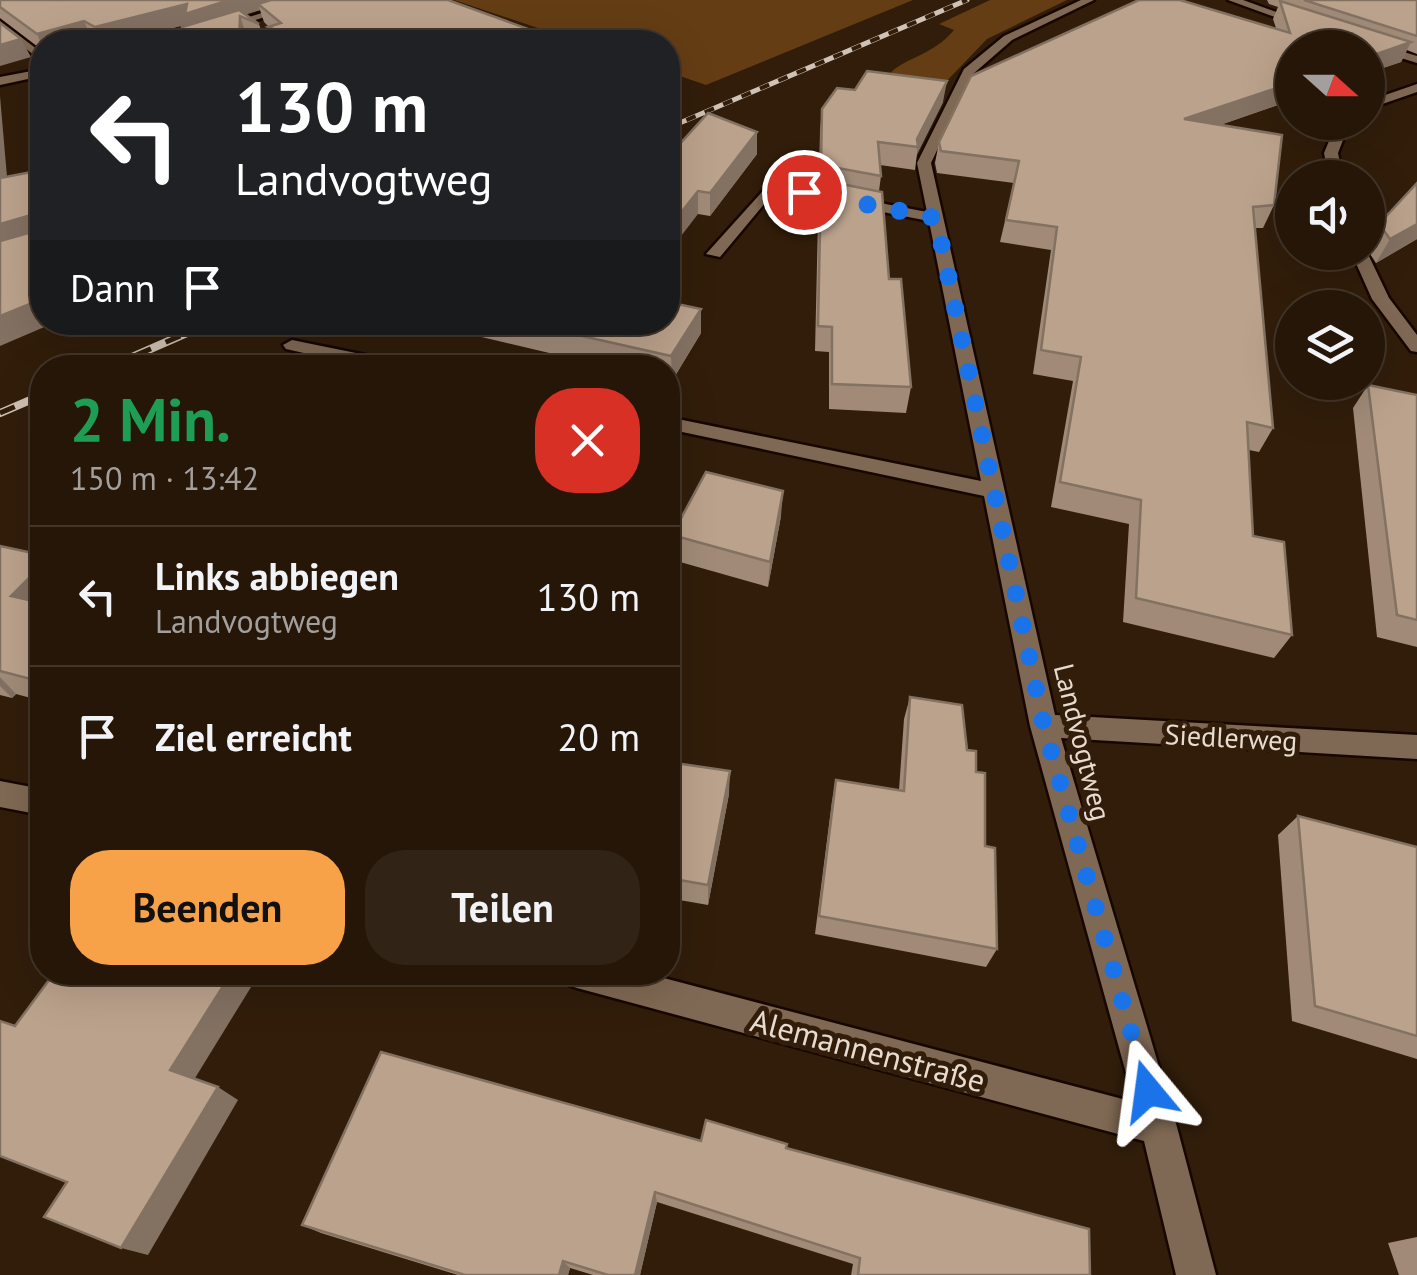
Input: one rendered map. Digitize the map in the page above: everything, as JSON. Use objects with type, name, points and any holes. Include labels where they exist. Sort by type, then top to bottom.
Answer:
[{"type":"street","points":[[222,30],[311,0]]},
{"type":"street","name":"Landvogtweg","points":[[1089,0],[1008,38],[968,72],[924,163],[1044,726],[1159,1128],[1196,1275]]},
{"type":"street","points":[[1233,0],[1315,28]]},
{"type":"street","points":[[250,22],[261,30]]},
{"type":"street","points":[[0,24],[30,48]]},
{"type":"street","points":[[1385,50],[1417,60]]},
{"type":"street","points":[[0,81],[30,76]]},
{"type":"street","points":[[1385,99],[1417,88]]},
{"type":"street","points":[[714,254],[771,186],[936,218]]},
{"type":"street","points":[[1367,270],[1382,299],[1417,347]]},
{"type":"street","points":[[292,345],[339,355]]},
{"type":"street","points":[[680,426],[996,492]]},
{"type":"street","name":"Siedlerweg","points":[[1044,726],[1417,748]]},
{"type":"street","points":[[0,794],[30,800]]},
{"type":"street","name":"Alemannenstraße","points":[[626,985],[1159,1128]]},
{"type":"shaded area","points":[[454,0],[913,0],[706,85],[680,76],[680,30],[544,30]]},
{"type":"shaded area","points":[[990,0],[1067,0],[987,39],[941,87],[889,75],[937,46],[954,30],[939,24]]},
{"type":"building","points":[[0,0],[229,0],[185,14],[187,4],[95,27],[84,21],[51,30],[32,30],[0,7]]},
{"type":"building","points":[[271,0],[448,0],[531,30],[276,30],[268,27],[281,23],[258,4]]},
{"type":"building","points":[[1139,0],[1180,0],[1280,30],[1275,30],[1275,89],[1184,119],[1275,134],[1275,140],[1281,140],[1279,160],[1275,160],[1274,205],[1253,207],[1273,428],[1247,422],[1253,536],[1284,542],[1292,635],[1136,598],[1141,500],[1060,482],[1081,357],[1041,350],[1057,227],[1006,220],[1019,161],[941,151],[939,142],[971,76]]},
{"type":"building","points":[[1304,0],[1417,0],[1417,36]]},
{"type":"building","points":[[1280,1],[1373,30],[1289,30]]},
{"type":"building","points":[[239,10],[259,24],[240,16],[239,30],[181,30]]},
{"type":"building","points":[[0,23],[21,39],[0,45]]},
{"type":"building","points":[[1385,34],[1411,42],[1385,51]]},
{"type":"building","points":[[867,71],[947,81],[917,139],[918,147],[878,142],[881,176],[821,165],[822,109],[837,88],[855,90]]},
{"type":"building","points":[[708,113],[757,132],[710,193],[698,191],[680,214],[680,144]]},
{"type":"building","points":[[30,172],[30,218],[0,224],[0,178]]},
{"type":"building","points":[[821,180],[882,192],[889,279],[901,279],[911,387],[832,384],[832,327],[818,326]]},
{"type":"building","points":[[1417,183],[1417,224],[1390,239],[1385,232],[1385,218]]},
{"type":"building","points":[[30,233],[30,304],[0,316],[0,241]]},
{"type":"building","points":[[680,305],[701,309],[672,355],[578,335],[680,335]]},
{"type":"building","points":[[1385,388],[1417,395],[1417,620],[1397,615],[1370,400],[1385,400]]},
{"type":"building","points":[[706,472],[783,491],[770,562],[680,537],[680,520]]},
{"type":"building","points":[[0,546],[30,552],[30,577],[11,596],[30,600],[30,679],[0,671]]},
{"type":"building","points":[[910,697],[962,705],[967,750],[976,751],[976,772],[985,773],[985,846],[995,848],[997,949],[819,916],[836,780],[904,791]]},
{"type":"building","points":[[680,764],[730,771],[708,885],[680,880]]},
{"type":"building","points":[[1298,816],[1417,847],[1417,1036],[1315,1006]]},
{"type":"building","points":[[45,985],[224,985],[170,1070],[218,1087],[121,1248],[44,1217],[67,1182],[0,1156],[0,1021],[15,1026]]},
{"type":"building","points":[[381,1052],[701,1141],[706,1120],[787,1144],[786,1148],[1089,1229],[1090,1275],[858,1275],[860,1258],[655,1192],[635,1275],[608,1275],[563,1261],[559,1275],[465,1275],[302,1225]]},
{"type":"railway","points":[[680,123],[967,0]]},
{"type":"railway","points":[[137,355],[182,335]]},
{"type":"railway","points":[[0,413],[30,400]]},
{"type":"route","points":[[804,192],[936,218],[1044,726],[1148,1091]]}]
